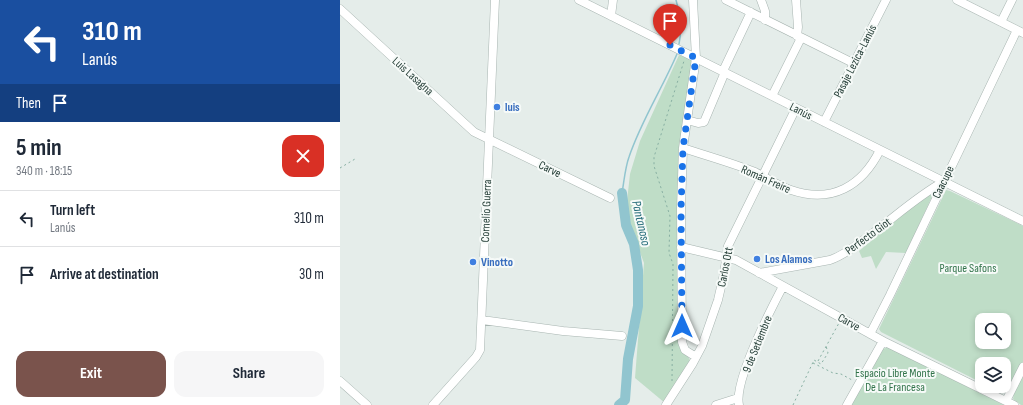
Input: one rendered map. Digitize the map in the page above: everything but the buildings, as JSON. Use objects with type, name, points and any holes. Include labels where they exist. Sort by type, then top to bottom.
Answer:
[{"type":"street","name":"Cornelio Guerra","points":[[433,405],[476,357],[480,350],[495,0]]},
{"type":"street","name":"Lanús","points":[[579,0],[944,181],[1023,222]]},
{"type":"street","points":[[611,16],[613,0]]},
{"type":"street","points":[[693,0],[696,58],[683,148],[681,248],[682,342],[685,350],[696,358]]},
{"type":"street","points":[[726,0],[853,64]]},
{"type":"street","points":[[760,0],[765,11],[765,20]]},
{"type":"street","points":[[772,96],[799,37],[796,0]]},
{"type":"street","name":"Pasaje Lezica-Lanús","points":[[824,122],[886,0]]},
{"type":"street","points":[[957,0],[1020,32]]},
{"type":"street","points":[[1001,22],[1012,0]]},
{"type":"street","name":"Luis Lasagna","points":[[340,9],[474,132],[489,140]]},
{"type":"street","points":[[688,120],[698,123],[704,122],[724,72],[751,12]]},
{"type":"street","name":"Caacupe","points":[[870,334],[944,181],[1020,32]]},
{"type":"street","name":"Carlos Ott","points":[[666,405],[702,346],[718,300],[730,241],[796,108]]},
{"type":"street","name":"Carve","points":[[489,140],[610,198]]},
{"type":"street","name":"Román Freire","points":[[683,148],[762,176],[789,190],[803,194],[820,195],[842,190],[862,178],[872,165],[880,150]]},
{"type":"street","name":"Perfecto Giot","points":[[758,273],[830,260],[839,256],[881,227],[930,189],[944,181]]},
{"type":"street","name":"Carve","points":[[681,248],[736,260],[883,341],[1014,405]]},
{"type":"street","name":"9 de Setiembre","points":[[738,402],[745,372],[761,330],[784,286]]},
{"type":"street","points":[[482,320],[563,331],[622,336]]},
{"type":"street","points":[[847,405],[883,341]]},
{"type":"street","points":[[1006,401],[1023,367]]},
{"type":"street","points":[[340,381],[367,405]]},
{"type":"street","points":[[716,405],[738,402]]},
{"type":"path","points":[[674,392],[672,380],[673,264],[669,254],[670,216],[654,166],[656,149],[687,53]]},
{"type":"path","points":[[340,168],[355,159]]},
{"type":"path","points":[[817,361],[842,318]]},
{"type":"path","points":[[813,362],[814,360],[821,364],[828,353],[826,346]]},
{"type":"path","points":[[813,362],[833,373],[841,374],[859,383]]},
{"type":"path","points":[[793,405],[813,362]]},
{"type":"green space","points":[[679,55],[694,61],[678,248],[678,341],[690,361],[665,403],[635,378],[644,263],[629,223],[627,201],[630,174],[640,141]]},
{"type":"green space","points":[[935,190],[906,253],[886,252],[876,269],[871,256],[862,258],[859,251],[930,192]]},
{"type":"green space","name":"Parque Safons","points":[[946,190],[1023,226],[1023,362],[1011,386],[1011,357],[975,357],[975,379],[881,332],[879,329]]},
{"type":"green space","name":"Espacio Libre Monte De La Francesa","points":[[888,347],[975,390],[975,393],[980,393],[1004,405],[850,405],[883,349]]},
{"type":"green space","points":[[1023,375],[1023,405],[1021,405],[1013,399],[1014,393]]},
{"type":"waterway","name":"Pantanoso","points":[[676,0],[680,22],[679,44]]},
{"type":"waterway","name":"Pantanoso","points":[[622,193],[626,166],[634,144],[677,54]]},
{"type":"waterway","name":"Pantanoso","points":[[619,405],[625,400],[628,359],[638,306],[638,270],[634,244],[626,225],[622,193]]},
{"type":"place","name":"luis","points":[[497,107]]},
{"type":"place","name":"Los Alamos","points":[[757,259]]},
{"type":"place","name":"Vinotto","points":[[473,262]]},
{"type":"route","points":[[670,45],[696,58],[683,148],[681,209],[682,326]]}]
